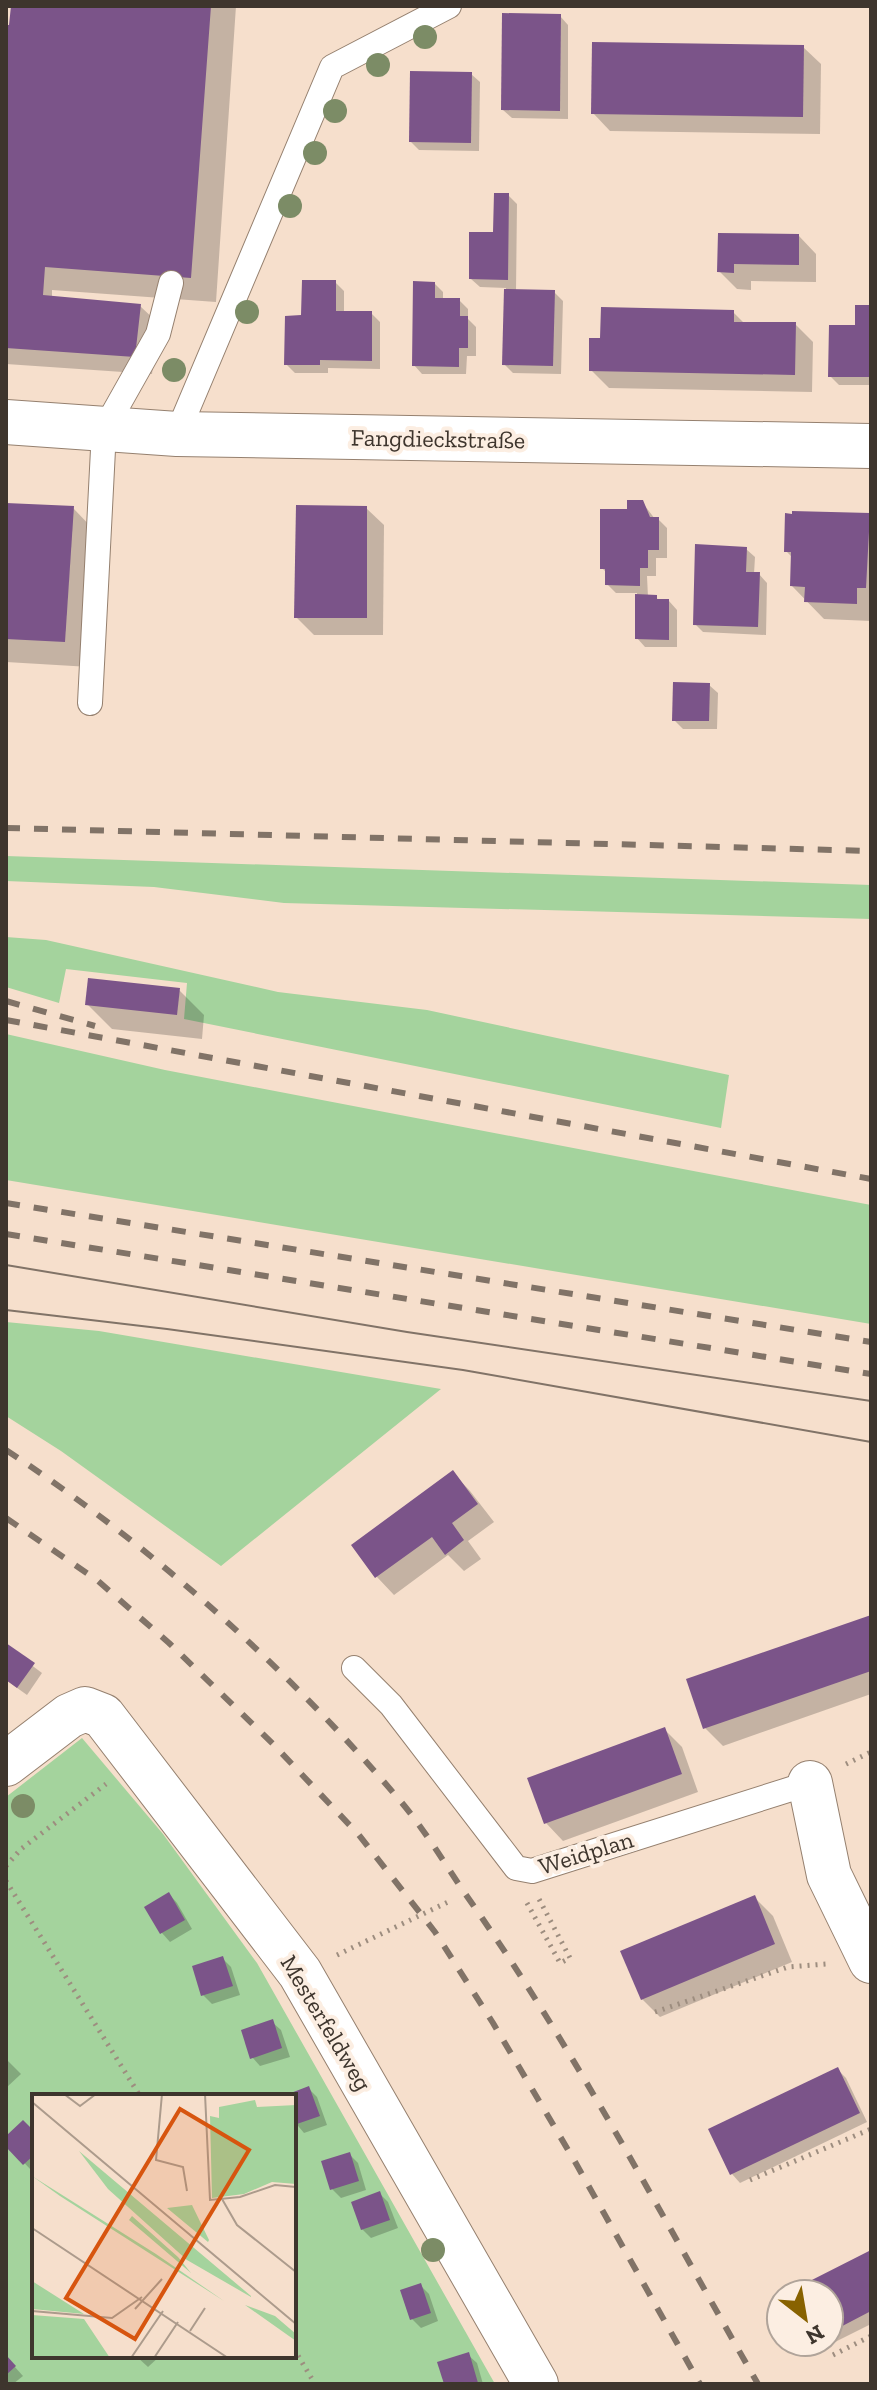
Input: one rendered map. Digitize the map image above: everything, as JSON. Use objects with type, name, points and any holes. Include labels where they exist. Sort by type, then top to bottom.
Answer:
[{"type":"street","name":"Fangdieckstraße","points":[[6,422],[177,434],[871,446]]},
{"type":"street","name":"Mesterfeldweg","points":[[6,1764],[69,1716],[85,1709],[103,1716],[300,1973],[536,2384]]},
{"type":"street","points":[[810,1783],[829,1875],[871,1961]]},
{"type":"lane","points":[[177,434],[332,67],[449,6]]},
{"type":"lane","points":[[90,703],[104,430],[158,334],[171,283]]},
{"type":"lane","name":"Weidplan","points":[[354,1668],[391,1705],[516,1868],[532,1871],[810,1783]]},
{"type":"path","points":[[6,1866],[21,1849],[107,1783]]},
{"type":"path","points":[[526,1900],[560,1963],[570,1958],[530,1883],[532,1871]]},
{"type":"path","points":[[6,1881],[139,2094]]},
{"type":"path","points":[[300,1973],[448,1902]]},
{"type":"path","points":[[655,2012],[788,1967],[871,1961]]},
{"type":"path","points":[[750,2180],[871,2129]]},
{"type":"path","points":[[845,2349],[871,2336]]},
{"type":"path","points":[[296,2352],[315,2384]]},
{"type":"green space","points":[[6,856],[871,885],[871,919],[284,903],[154,887],[6,881]]},
{"type":"green space","points":[[6,937],[46,940],[278,992],[427,1010],[729,1075],[721,1128],[184,1019],[187,983],[66,969],[59,1003],[6,987]]},
{"type":"green space","points":[[6,1034],[165,1070],[871,1205],[871,1324],[6,1180]]},
{"type":"green space","points":[[6,1322],[99,1331],[441,1389],[221,1566],[61,1451],[6,1416]]},
{"type":"green space","points":[[82,1738],[163,1834],[257,1963],[495,2384],[6,2384],[6,1797]]},
{"type":"building","points":[[11,6],[211,6],[191,278],[45,267],[43,295],[141,304],[135,357],[6,348],[6,25],[9,25]]},
{"type":"building","points":[[502,13],[561,14],[560,111],[501,110]]},
{"type":"building","points":[[592,42],[804,45],[803,117],[591,114]]},
{"type":"building","points":[[410,71],[472,72],[471,143],[409,142]]},
{"type":"building","points":[[494,193],[509,193],[508,280],[469,279],[469,232],[493,232]]},
{"type":"building","points":[[718,233],[799,234],[799,265],[734,264],[734,273],[717,272]]},
{"type":"building","points":[[302,280],[336,280],[336,311],[372,311],[372,361],[320,360],[320,365],[284,365],[285,316],[301,315]]},
{"type":"building","points":[[413,281],[435,282],[435,298],[460,298],[460,316],[468,316],[468,348],[459,348],[459,367],[412,366]]},
{"type":"building","points":[[504,289],[555,290],[553,366],[502,365]]},
{"type":"building","points":[[855,305],[871,305],[871,377],[828,377],[829,325],[855,325]]},
{"type":"building","points":[[601,307],[734,310],[734,322],[796,322],[795,375],[589,371],[589,338],[600,338]]},
{"type":"building","points":[[627,500],[643,500],[650,517],[659,517],[659,550],[648,550],[648,568],[640,568],[640,586],[605,585],[605,569],[600,569],[600,509],[627,509]]},
{"type":"building","points":[[6,503],[74,506],[65,642],[6,639]]},
{"type":"building","points":[[296,505],[367,506],[367,618],[294,618]]},
{"type":"building","points":[[792,511],[870,513],[866,588],[857,588],[857,604],[804,602],[805,587],[790,586],[791,552],[784,552],[785,513],[792,514]]},
{"type":"building","points":[[695,544],[747,547],[746,572],[760,572],[758,627],[693,625]]},
{"type":"building","points":[[635,594],[669,599],[669,640],[635,639]]},
{"type":"building","points":[[673,682],[710,683],[709,721],[672,721]]},
{"type":"building","points":[[88,978],[180,988],[177,1015],[85,1005]]},
{"type":"building","points":[[453,1470],[478,1504],[452,1523],[464,1540],[445,1555],[432,1537],[375,1578],[351,1545]]},
{"type":"building","points":[[871,1615],[871,1671],[703,1729],[686,1679]]},
{"type":"building","points":[[6,1643],[35,1663],[17,1688],[6,1680]]},
{"type":"building","points":[[665,1727],[682,1774],[544,1824],[527,1778]]},
{"type":"building","points":[[169,1892],[185,1920],[160,1934],[144,1907]]},
{"type":"building","points":[[755,1895],[775,1944],[641,2000],[620,1951]]},
{"type":"building","points":[[223,1956],[233,1986],[201,1996],[192,1966]]},
{"type":"building","points":[[273,2019],[282,2048],[250,2059],[241,2030]]},
{"type":"building","points":[[838,2067],[860,2113],[730,2175],[708,2129]]},
{"type":"building","points":[[309,2086],[320,2116],[296,2124],[296,2094],[288,2094]]},
{"type":"building","points":[[23,2120],[32,2129],[32,2157],[23,2165],[6,2147],[6,2136]]},
{"type":"building","points":[[350,2152],[359,2181],[330,2190],[321,2161]]},
{"type":"building","points":[[380,2191],[390,2220],[361,2230],[351,2202]]},
{"type":"building","points":[[871,2250],[871,2311],[845,2325],[845,2278],[816,2278]]},
{"type":"building","points":[[421,2283],[431,2313],[410,2320],[400,2290]]},
{"type":"building","points":[[469,2352],[478,2383],[444,2384],[437,2362]]},
{"type":"building","points":[[6,2355],[16,2366],[6,2375]]},
{"type":"tram line","points":[[6,1265],[407,1332],[871,1401]]},
{"type":"tram line","points":[[6,1310],[463,1370],[871,1442]]},
{"type":"railway","points":[[6,828],[871,851]]},
{"type":"railway","points":[[6,1001],[95,1026]]},
{"type":"railway","points":[[6,1020],[871,1179]]},
{"type":"railway","points":[[6,1203],[871,1342]]},
{"type":"railway","points":[[6,1234],[871,1374]]},
{"type":"railway","points":[[6,1450],[113,1526],[214,1610],[309,1701],[407,1809],[548,2019],[758,2384]]},
{"type":"railway","points":[[6,1518],[97,1580],[169,1643],[273,1744],[359,1835],[435,1932],[493,2023],[700,2384]]}]
